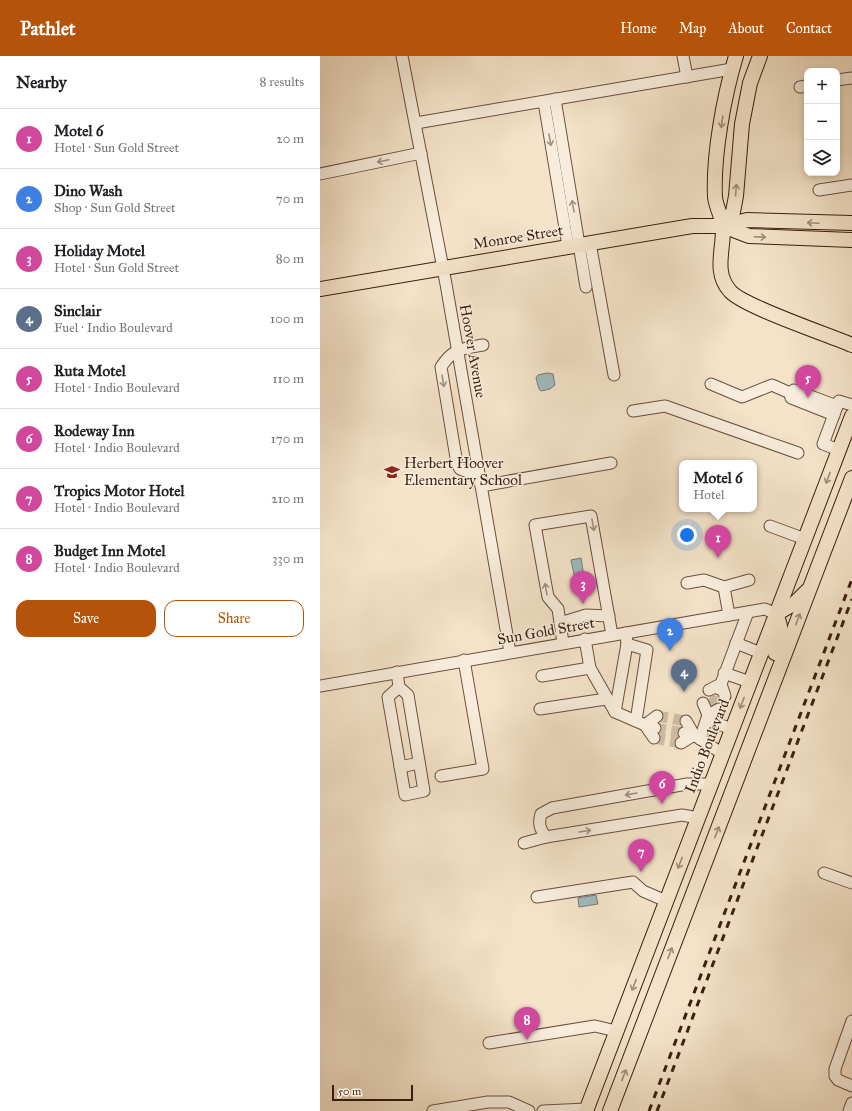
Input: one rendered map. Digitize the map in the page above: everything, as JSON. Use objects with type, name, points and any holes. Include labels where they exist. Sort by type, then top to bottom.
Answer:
[{"type":"main road","points":[[723,226],[733,212],[736,196],[742,124],[750,84],[760,56]]},
{"type":"main road","points":[[734,63],[723,112],[715,197],[723,226],[720,254],[721,270],[724,281],[730,292],[747,303],[852,344]]},
{"type":"main road","name":"Monroe Street","points":[[320,289],[692,226],[723,226],[746,220],[852,223]]},
{"type":"main road","name":"Monroe Street","points":[[723,226],[749,236],[852,240]]},
{"type":"main road","name":"Indio Boulevard","points":[[586,1110],[852,416]]},
{"type":"main road","points":[[610,1111],[852,478]]},
{"type":"main road","points":[[758,723],[761,690],[781,638],[781,625],[776,614],[795,603],[810,588]]},
{"type":"street","name":"Hoover Avenue","points":[[402,56],[458,349],[510,652]]},
{"type":"street","points":[[684,56],[687,77]]},
{"type":"street","points":[[416,123],[687,77],[734,63]]},
{"type":"street","points":[[840,80],[852,78]]},
{"type":"street","points":[[555,100],[586,287]]},
{"type":"street","points":[[544,102],[579,244],[614,375]]},
{"type":"street","points":[[320,174],[421,153]]},
{"type":"street","points":[[819,190],[852,185]]},
{"type":"street","points":[[483,345],[458,349],[448,356],[441,367],[457,464],[460,469],[480,482],[611,464]]},
{"type":"street","points":[[711,384],[742,397],[772,385],[790,393],[794,390],[835,411]]},
{"type":"street","points":[[839,450],[823,444],[839,401],[852,405]]},
{"type":"street","points":[[633,411],[665,406],[798,453]]},
{"type":"street","points":[[563,643],[558,610],[548,597],[536,525],[591,516],[612,635]]},
{"type":"street","points":[[770,526],[805,539]]},
{"type":"street","points":[[688,583],[704,580],[724,587],[749,580]]},
{"type":"street","points":[[724,587],[729,615]]},
{"type":"street","name":"Sun Gold Street","points":[[320,686],[585,639],[612,635],[626,638],[729,615],[765,609],[776,614]]},
{"type":"street","points":[[748,612],[719,687],[750,682]]},
{"type":"street","points":[[560,623],[586,615],[609,616]]},
{"type":"street","points":[[615,712],[626,638],[647,650],[647,728]]},
{"type":"street","points":[[585,639],[590,668],[606,699],[615,712],[647,728]]},
{"type":"street","points":[[736,643],[761,653]]},
{"type":"street","points":[[441,776],[483,768],[464,660]]},
{"type":"street","points":[[542,676],[590,668]]},
{"type":"street","points":[[397,672],[399,687],[408,695],[424,792],[405,795],[388,697],[399,687]]},
{"type":"street","points":[[540,709],[606,699]]},
{"type":"street","points":[[690,737],[710,711],[732,729]]},
{"type":"street","points":[[647,728],[657,716]]},
{"type":"street","points":[[686,721],[690,737],[722,754]]},
{"type":"street","points":[[400,767],[419,763]]},
{"type":"street","points":[[546,837],[541,830],[539,821],[541,814],[552,808],[687,784],[711,784]]},
{"type":"street","points":[[524,843],[546,837],[682,815],[698,818]]},
{"type":"street","points":[[824,873],[852,883]]},
{"type":"street","points":[[537,897],[633,882],[643,891],[666,901]]},
{"type":"street","points":[[852,1021],[835,1069],[835,1076],[838,1080],[852,1086]]},
{"type":"street","points":[[489,1043],[595,1026],[616,1031]]},
{"type":"street","points":[[433,1111],[488,1102],[510,1102],[529,1111]]},
{"type":"street","points":[[849,1111],[852,1104]]},
{"type":"street","points":[[543,1111],[586,1110]]},
{"type":"water","points":[[547,373],[553,374],[555,385],[550,389],[541,391],[536,378],[538,375]]},
{"type":"water","points":[[581,558],[584,577],[575,579],[571,560]]},
{"type":"water","points":[[596,895],[598,904],[579,907],[578,898]]},
{"type":"tunnel","points":[[712,706],[718,692]]},
{"type":"tunnel","points":[[657,716],[686,721]]},
{"type":"tunnel","points":[[655,728],[684,733]]},
{"type":"tunnel","points":[[654,738],[681,743]]},
{"type":"railway","points":[[649,1111],[852,579]]},
{"type":"railway","points":[[657,1111],[852,599]]},
{"type":"place","name":"Ruta Motel","points":[[808,398]]},
{"type":"place","name":"Herbert Hoover Elementary School","points":[[392,472]]},
{"type":"place","name":"Motel 6","points":[[718,558]]},
{"type":"place","name":"Holiday Motel","points":[[583,604]]},
{"type":"place","name":"Dino Wash","points":[[670,651]]},
{"type":"place","name":"Sinclair","points":[[684,692]]},
{"type":"place","name":"Rodeway Inn","points":[[662,804]]},
{"type":"place","name":"Tropics Motor Hotel","points":[[641,872]]},
{"type":"place","name":"Budget Inn Motel","points":[[527,1040]]}]
